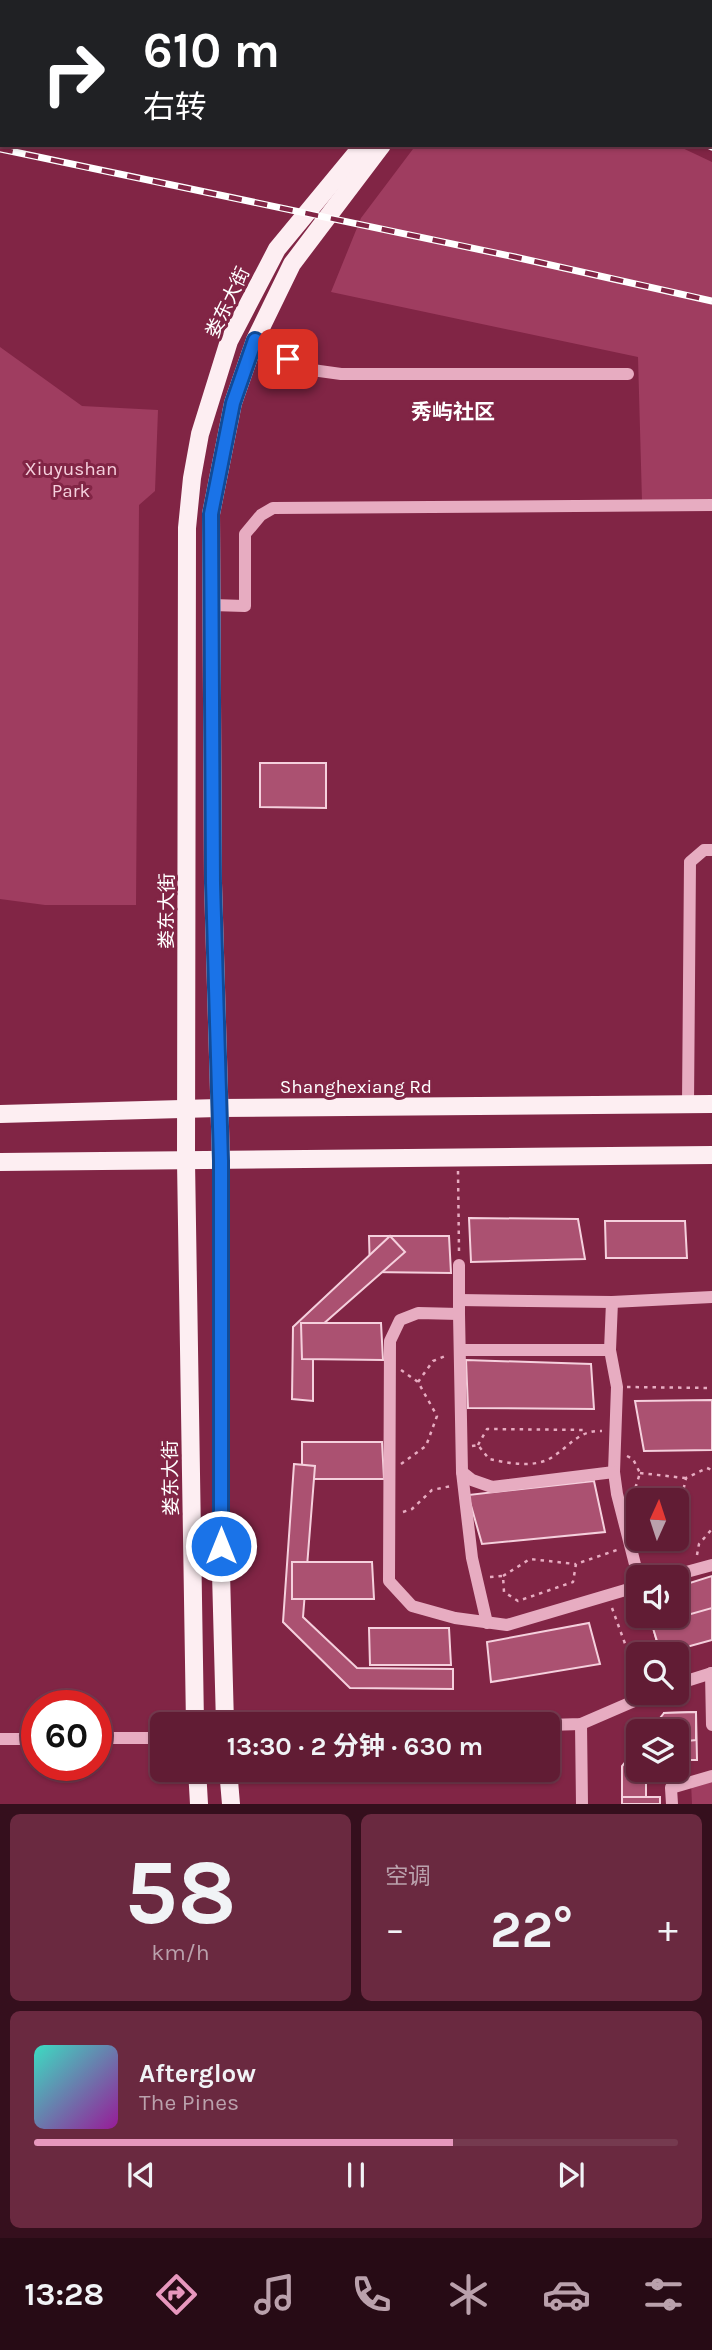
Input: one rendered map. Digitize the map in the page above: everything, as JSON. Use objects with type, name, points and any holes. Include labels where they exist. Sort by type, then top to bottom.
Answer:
[{"type":"main road","name":"娄东大街","points":[[195,1712],[186,1161],[187,528],[192,478],[200,434],[229,341],[277,249],[361,147]]},
{"type":"main road","points":[[225,1712],[221,1573],[221,1161],[213,883],[211,514],[233,403],[255,340],[292,264],[380,147]]},
{"type":"main road","name":"Shanghexiang Rd","points":[[0,1114],[218,1108],[712,1104]]},
{"type":"main road","points":[[0,1162],[712,1155]]},
{"type":"main road","points":[[198,1782],[199,1804]]},
{"type":"main road","points":[[229,1782],[230,1804]]},
{"type":"street","points":[[255,340],[305,369],[341,374],[628,374]]},
{"type":"street","points":[[212,605],[245,606],[245,534],[261,514],[273,508],[712,505]]},
{"type":"street","points":[[688,1104],[690,862],[704,850],[712,850]]},
{"type":"street","points":[[459,1265],[463,1478],[476,1578],[487,1623]]},
{"type":"street","points":[[459,1300],[612,1302],[712,1297]]},
{"type":"street","points":[[612,1302],[610,1350],[617,1387],[614,1472],[626,1531]]},
{"type":"street","points":[[459,1314],[418,1313],[400,1320],[390,1341],[390,1581],[412,1606],[455,1618],[507,1625],[626,1590]]},
{"type":"street","points":[[460,1350],[610,1350]]},
{"type":"street","points":[[463,1478],[492,1487],[614,1472]]},
{"type":"street","points":[[689,1570],[712,1565]]},
{"type":"street","points":[[689,1680],[712,1673],[712,1725]]},
{"type":"street","points":[[560,1725],[581,1724],[626,1705]]},
{"type":"street","points":[[581,1724],[582,1804]]},
{"type":"street","points":[[112,1738],[150,1738]]},
{"type":"street","points":[[0,1739],[21,1739]]},
{"type":"street","points":[[672,1804],[671,1788],[712,1776]]},
{"type":"path","points":[[458,1158],[459,1265]]},
{"type":"path","points":[[418,1382],[433,1361],[460,1350]]},
{"type":"path","points":[[390,1362],[418,1382],[437,1416],[426,1447],[390,1472]]},
{"type":"path","points":[[617,1387],[712,1388]]},
{"type":"path","points":[[478,1446],[486,1429],[615,1431]]},
{"type":"path","points":[[478,1446],[489,1459],[515,1465],[548,1460],[588,1430]]},
{"type":"path","points":[[462,1447],[478,1446]]},
{"type":"path","points":[[615,1450],[633,1459],[640,1473],[635,1489],[618,1500]]},
{"type":"path","points":[[640,1473],[686,1478],[707,1468],[712,1470]]},
{"type":"path","points":[[390,1516],[412,1509],[432,1490],[463,1478]]},
{"type":"path","points":[[684,1488],[686,1478]]},
{"type":"path","points":[[696,1568],[699,1544],[712,1529]]},
{"type":"path","points":[[476,1578],[503,1576],[530,1559],[576,1564],[626,1547]]},
{"type":"path","points":[[503,1576],[504,1592],[518,1601],[573,1582],[576,1564]]},
{"type":"path","points":[[608,1595],[626,1646]]},
{"type":"green space","points":[[414,147],[680,147],[712,162],[712,500],[642,501],[638,357],[331,292],[361,218]]},
{"type":"green space","name":"Xiuyushan Park","points":[[0,347],[82,406],[158,410],[155,491],[139,505],[136,905],[45,905],[0,899]]},
{"type":"green space","points":[[712,1776],[712,1804],[692,1804],[691,1782]]},
{"type":"building","points":[[260,763],[326,763],[326,808],[260,807]]},
{"type":"building","points":[[469,1218],[578,1219],[585,1259],[471,1262]]},
{"type":"building","points":[[605,1221],[685,1221],[687,1258],[606,1258]]},
{"type":"building","points":[[369,1236],[449,1236],[451,1273],[370,1272]]},
{"type":"building","points":[[390,1236],[405,1252],[313,1333],[313,1401],[292,1399],[293,1327]]},
{"type":"building","points":[[301,1323],[381,1323],[383,1360],[302,1359]]},
{"type":"building","points":[[466,1360],[591,1364],[594,1409],[468,1408]]},
{"type":"building","points":[[712,1400],[712,1450],[644,1451],[635,1401]]},
{"type":"building","points":[[302,1442],[382,1442],[384,1479],[302,1479]]},
{"type":"building","points":[[294,1464],[315,1466],[303,1617],[357,1668],[453,1669],[453,1689],[350,1688],[283,1622]]},
{"type":"building","points":[[594,1481],[605,1532],[482,1544],[468,1495]]},
{"type":"building","points":[[292,1562],[372,1562],[374,1599],[292,1599]]},
{"type":"building","points":[[712,1576],[712,1628],[670,1642],[657,1642],[653,1628],[689,1628],[689,1583]]},
{"type":"building","points":[[712,1608],[712,1640],[689,1646],[689,1642],[657,1642],[653,1628],[689,1628],[689,1615]]},
{"type":"building","points":[[589,1623],[600,1664],[491,1682],[487,1642]]},
{"type":"building","points":[[369,1628],[449,1628],[451,1665],[370,1665]]},
{"type":"building","points":[[696,1712],[697,1760],[689,1760],[689,1719],[664,1719],[664,1713]]},
{"type":"building","points":[[696,1712],[696,1740],[689,1741],[689,1719],[659,1719],[664,1713]]},
{"type":"building","points":[[626,1761],[626,1782],[646,1782],[646,1804],[622,1804],[622,1766]]},
{"type":"building","points":[[622,1797],[660,1797],[660,1804],[622,1804]]},
{"type":"railway","points":[[0,149],[712,301]]},
{"type":"district","name":"秀屿社区","points":[[453,412]]},
{"type":"route","points":[[221,1546],[221,1161],[213,883],[211,514],[233,403],[255,340],[288,359]]}]
